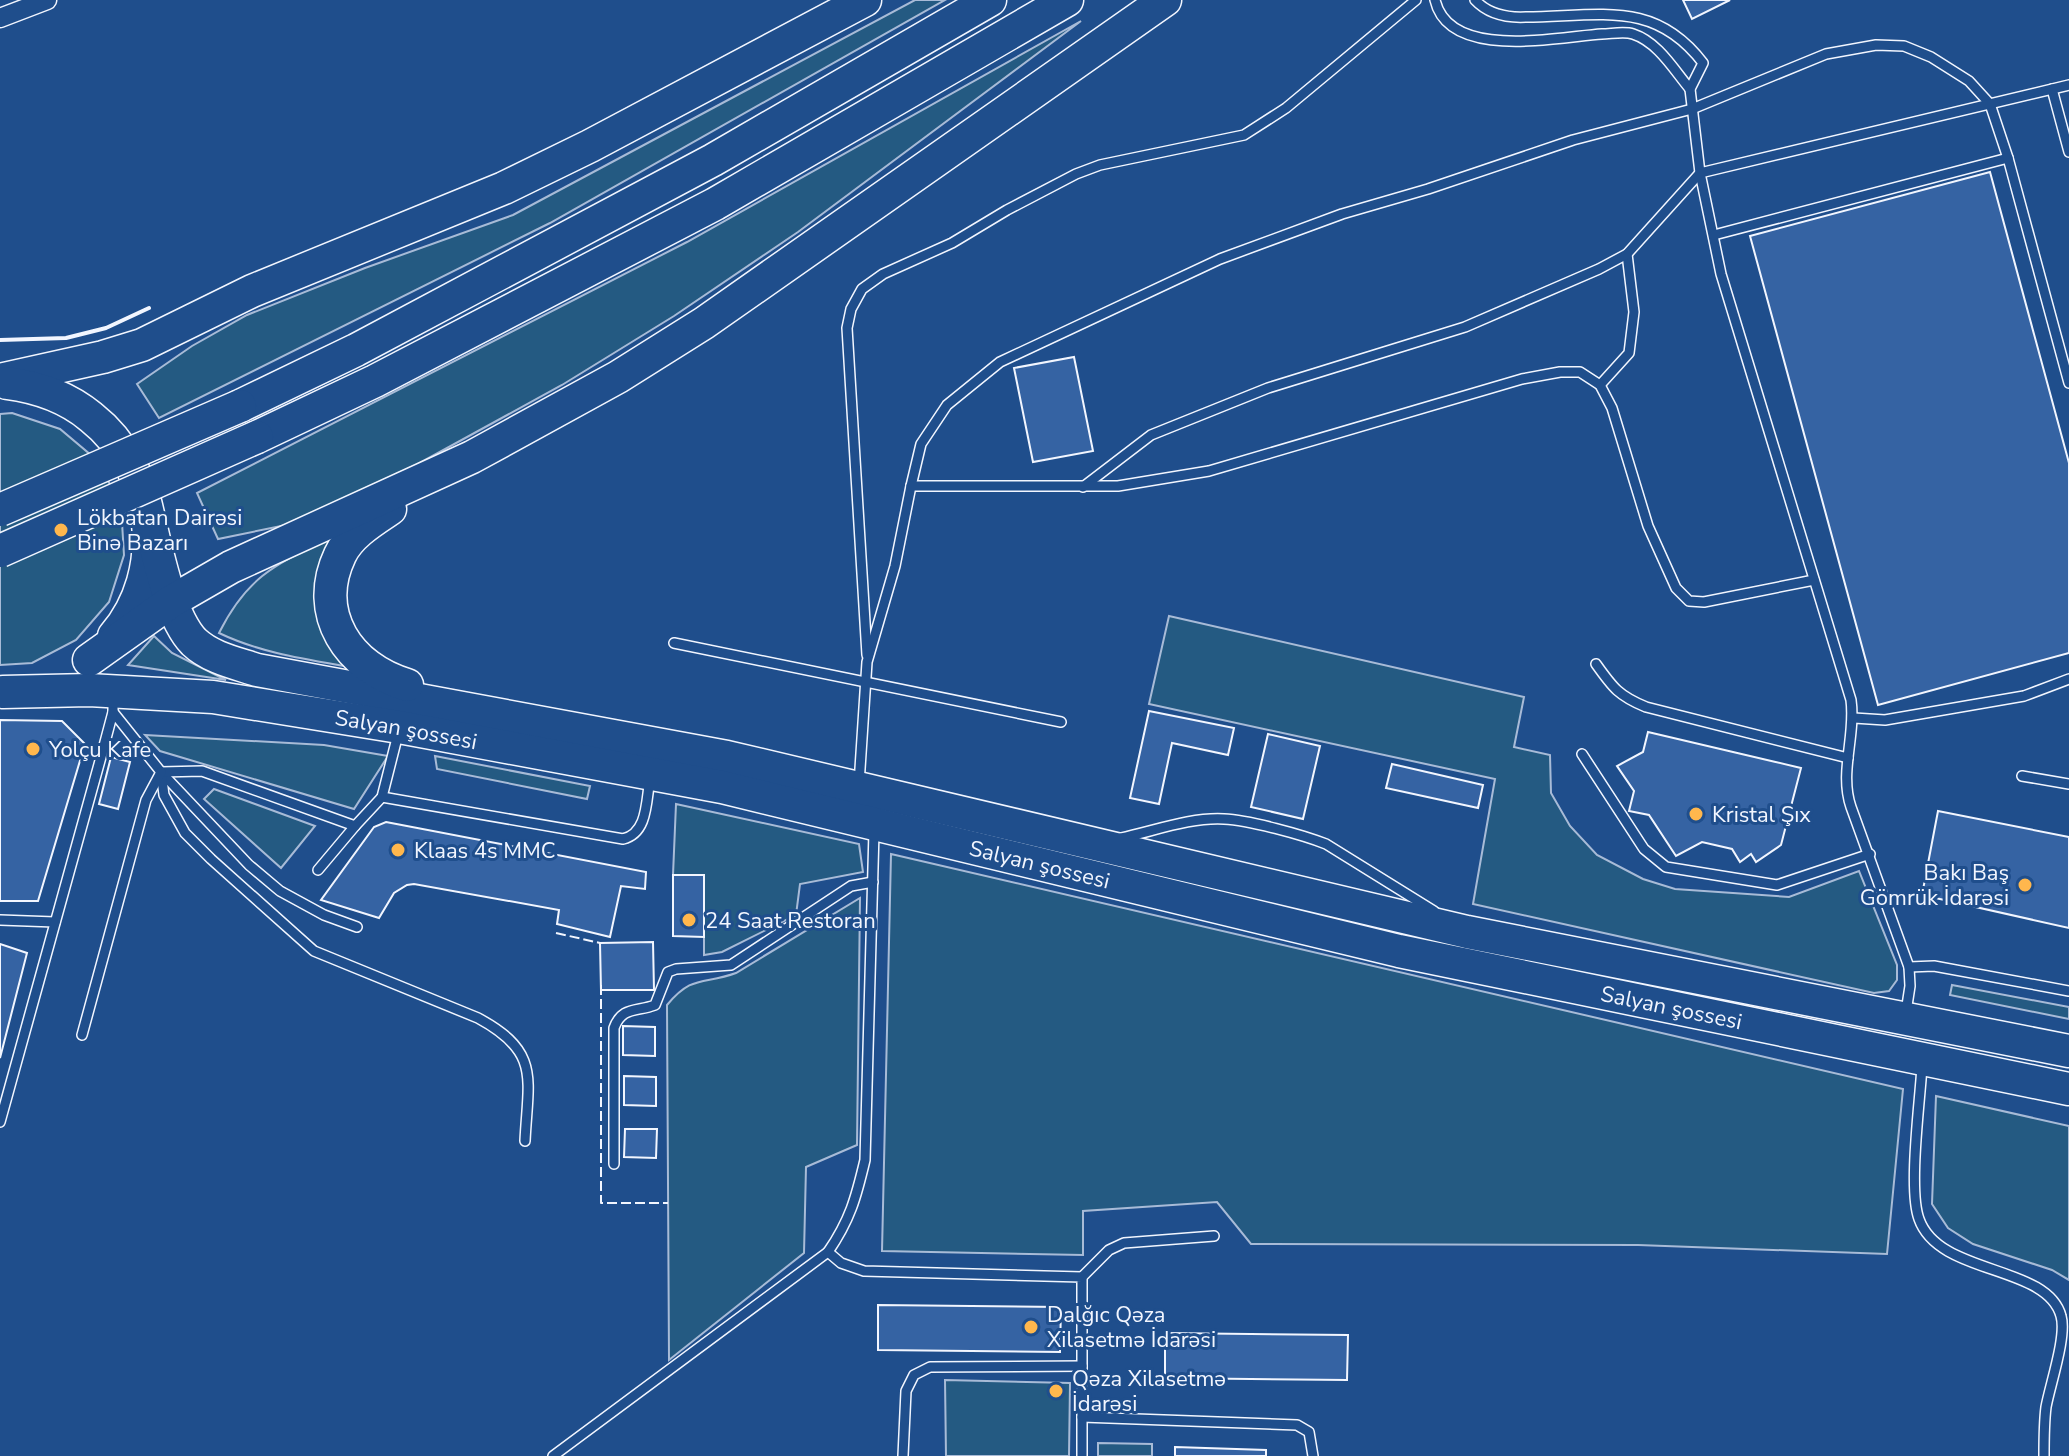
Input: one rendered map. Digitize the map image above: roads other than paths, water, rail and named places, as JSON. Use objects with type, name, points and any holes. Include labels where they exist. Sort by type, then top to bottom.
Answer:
[{"type":"highway","points":[[0,381],[142,345],[252,291],[504,188],[590,146],[865,0]]},
{"type":"highway","points":[[0,510],[240,406],[356,350],[699,167],[990,0]]},
{"type":"highway","points":[[0,551],[375,381],[715,204],[1067,0]]},
{"type":"highway","points":[[530,719],[397,682],[353,655],[339,634],[331,608],[333,580],[340,554],[353,536],[472,457],[618,377],[704,323],[1165,0]]},
{"type":"highway","points":[[0,381],[43,390],[69,402],[92,417],[118,445],[129,460],[143,494],[172,601],[182,625],[195,642],[210,653],[230,662],[289,677],[530,719]]},
{"type":"highway","points":[[2,692],[49,683],[89,660],[203,582],[268,549],[472,457]]},
{"type":"highway","points":[[89,660],[119,631],[139,594],[149,553],[148,513],[143,494]]},
{"type":"highway","name":"Salyan şossesi","points":[[2,692],[113,701],[213,697],[651,773],[722,787],[1399,951],[2069,1089]]},
{"type":"highway","name":"Salyan şossesi","points":[[530,719],[727,757],[859,787],[1467,932],[2069,1051]]},
{"type":"street","points":[[0,18],[47,0]]},
{"type":"lane","points":[[859,787],[867,662],[847,328],[851,309],[862,289],[883,274],[952,243],[1076,174],[1100,165],[1244,135],[1286,108],[1416,0]]},
{"type":"lane","points":[[1435,0],[1445,22],[1468,36],[1501,43],[1631,33],[1653,45],[1690,89]]},
{"type":"lane","points":[[1475,0],[1505,18],[1541,17],[1617,7],[1640,8],[1666,19],[1691,42],[1703,63],[1690,89],[1700,173],[1721,274],[1851,700],[1854,718],[1845,785],[1909,967],[1910,986],[1905,1019]]},
{"type":"lane","points":[[867,662],[895,566],[921,444],[947,405],[1000,362],[1220,259],[1342,214],[1428,189],[1573,140],[1692,109],[1826,54],[1876,45],[1904,46],[1931,57],[1969,81],[1990,104],[2008,158],[2069,383]]},
{"type":"lane","points":[[1082,488],[1151,435],[1268,388],[1465,327],[1599,269],[1627,254],[1700,173],[2069,85]]},
{"type":"lane","points":[[2052,89],[2069,152]]},
{"type":"lane","points":[[1714,235],[2008,158]]},
{"type":"lane","points":[[1600,385],[1629,353],[1634,312],[1627,254]]},
{"type":"lane","points":[[911,486],[1082,488],[1118,486],[1209,471],[1548,374],[1580,372],[1600,385],[1612,408],[1648,526],[1676,588],[1689,601],[1704,602],[1814,580]]},
{"type":"lane","points":[[674,643],[1061,722]]},
{"type":"lane","points":[[1596,664],[1614,691],[1646,707],[1848,758]]},
{"type":"lane","points":[[1854,718],[1885,720],[2024,696],[2069,679]]},
{"type":"lane","points":[[113,701],[161,772],[249,865],[280,891],[324,915],[357,927]]},
{"type":"lane","points":[[0,1122],[3,1098],[55,922],[113,701]]},
{"type":"lane","points":[[318,870],[382,797],[399,727]]},
{"type":"lane","points":[[1582,754],[1644,849],[1666,867],[1777,885],[1870,854]]},
{"type":"lane","points":[[161,772],[202,771],[355,826]]},
{"type":"lane","points":[[82,1035],[146,800],[161,772]]},
{"type":"lane","points":[[161,772],[164,795],[185,833],[314,951],[502,1030],[522,1051],[528,1076],[525,1141]]},
{"type":"lane","points":[[382,797],[623,839],[633,836],[641,827],[651,773]]},
{"type":"lane","points":[[2022,776],[2069,784]]},
{"type":"lane","points":[[1093,844],[1202,821],[1226,819],[1309,837],[1326,844],[1467,932]]},
{"type":"lane","points":[[553,1456],[828,1252],[846,1226],[865,1160],[875,824]]},
{"type":"lane","points":[[614,1164],[614,1028],[618,1019],[633,1009],[655,1005],[668,972],[731,965],[851,886],[873,882]]},
{"type":"lane","points":[[0,920],[55,922]]},
{"type":"lane","points":[[1909,967],[1934,966],[2069,991]]},
{"type":"lane","points":[[1922,1059],[1914,1196],[1919,1221],[1933,1241],[1960,1259],[2028,1283],[2047,1296],[2061,1315],[2062,1332],[2046,1409],[2044,1456]]},
{"type":"lane","points":[[1082,1456],[1082,1277],[1109,1250],[1124,1243],[1214,1236]]},
{"type":"lane","points":[[828,1252],[841,1263],[864,1271],[1082,1277]]},
{"type":"lane","points":[[903,1456],[906,1391],[914,1375],[930,1367],[1082,1366]]},
{"type":"lane","points":[[1082,1417],[1297,1425],[1309,1432],[1313,1456]]},
{"type":"place","name":"Lökbatan Dairəsi Binə Bazarı","points":[[61,530]]},
{"type":"place","name":"Yolçu Kafe","points":[[33,749]]},
{"type":"place","name":"Kristal Şıx","points":[[1696,814]]},
{"type":"place","name":"Klaas 4s MMC","points":[[398,850]]},
{"type":"place","name":"Bakı Baş Gömrük İdarəsi","points":[[2025,885]]},
{"type":"place","name":"24 Saat Restoran","points":[[689,920]]},
{"type":"place","name":"Dalğıc Qəza Xilasetmə İdarəsi","points":[[1031,1327]]},
{"type":"place","name":"Qəza Xilasetmə İdarəsi","points":[[1056,1391]]}]
